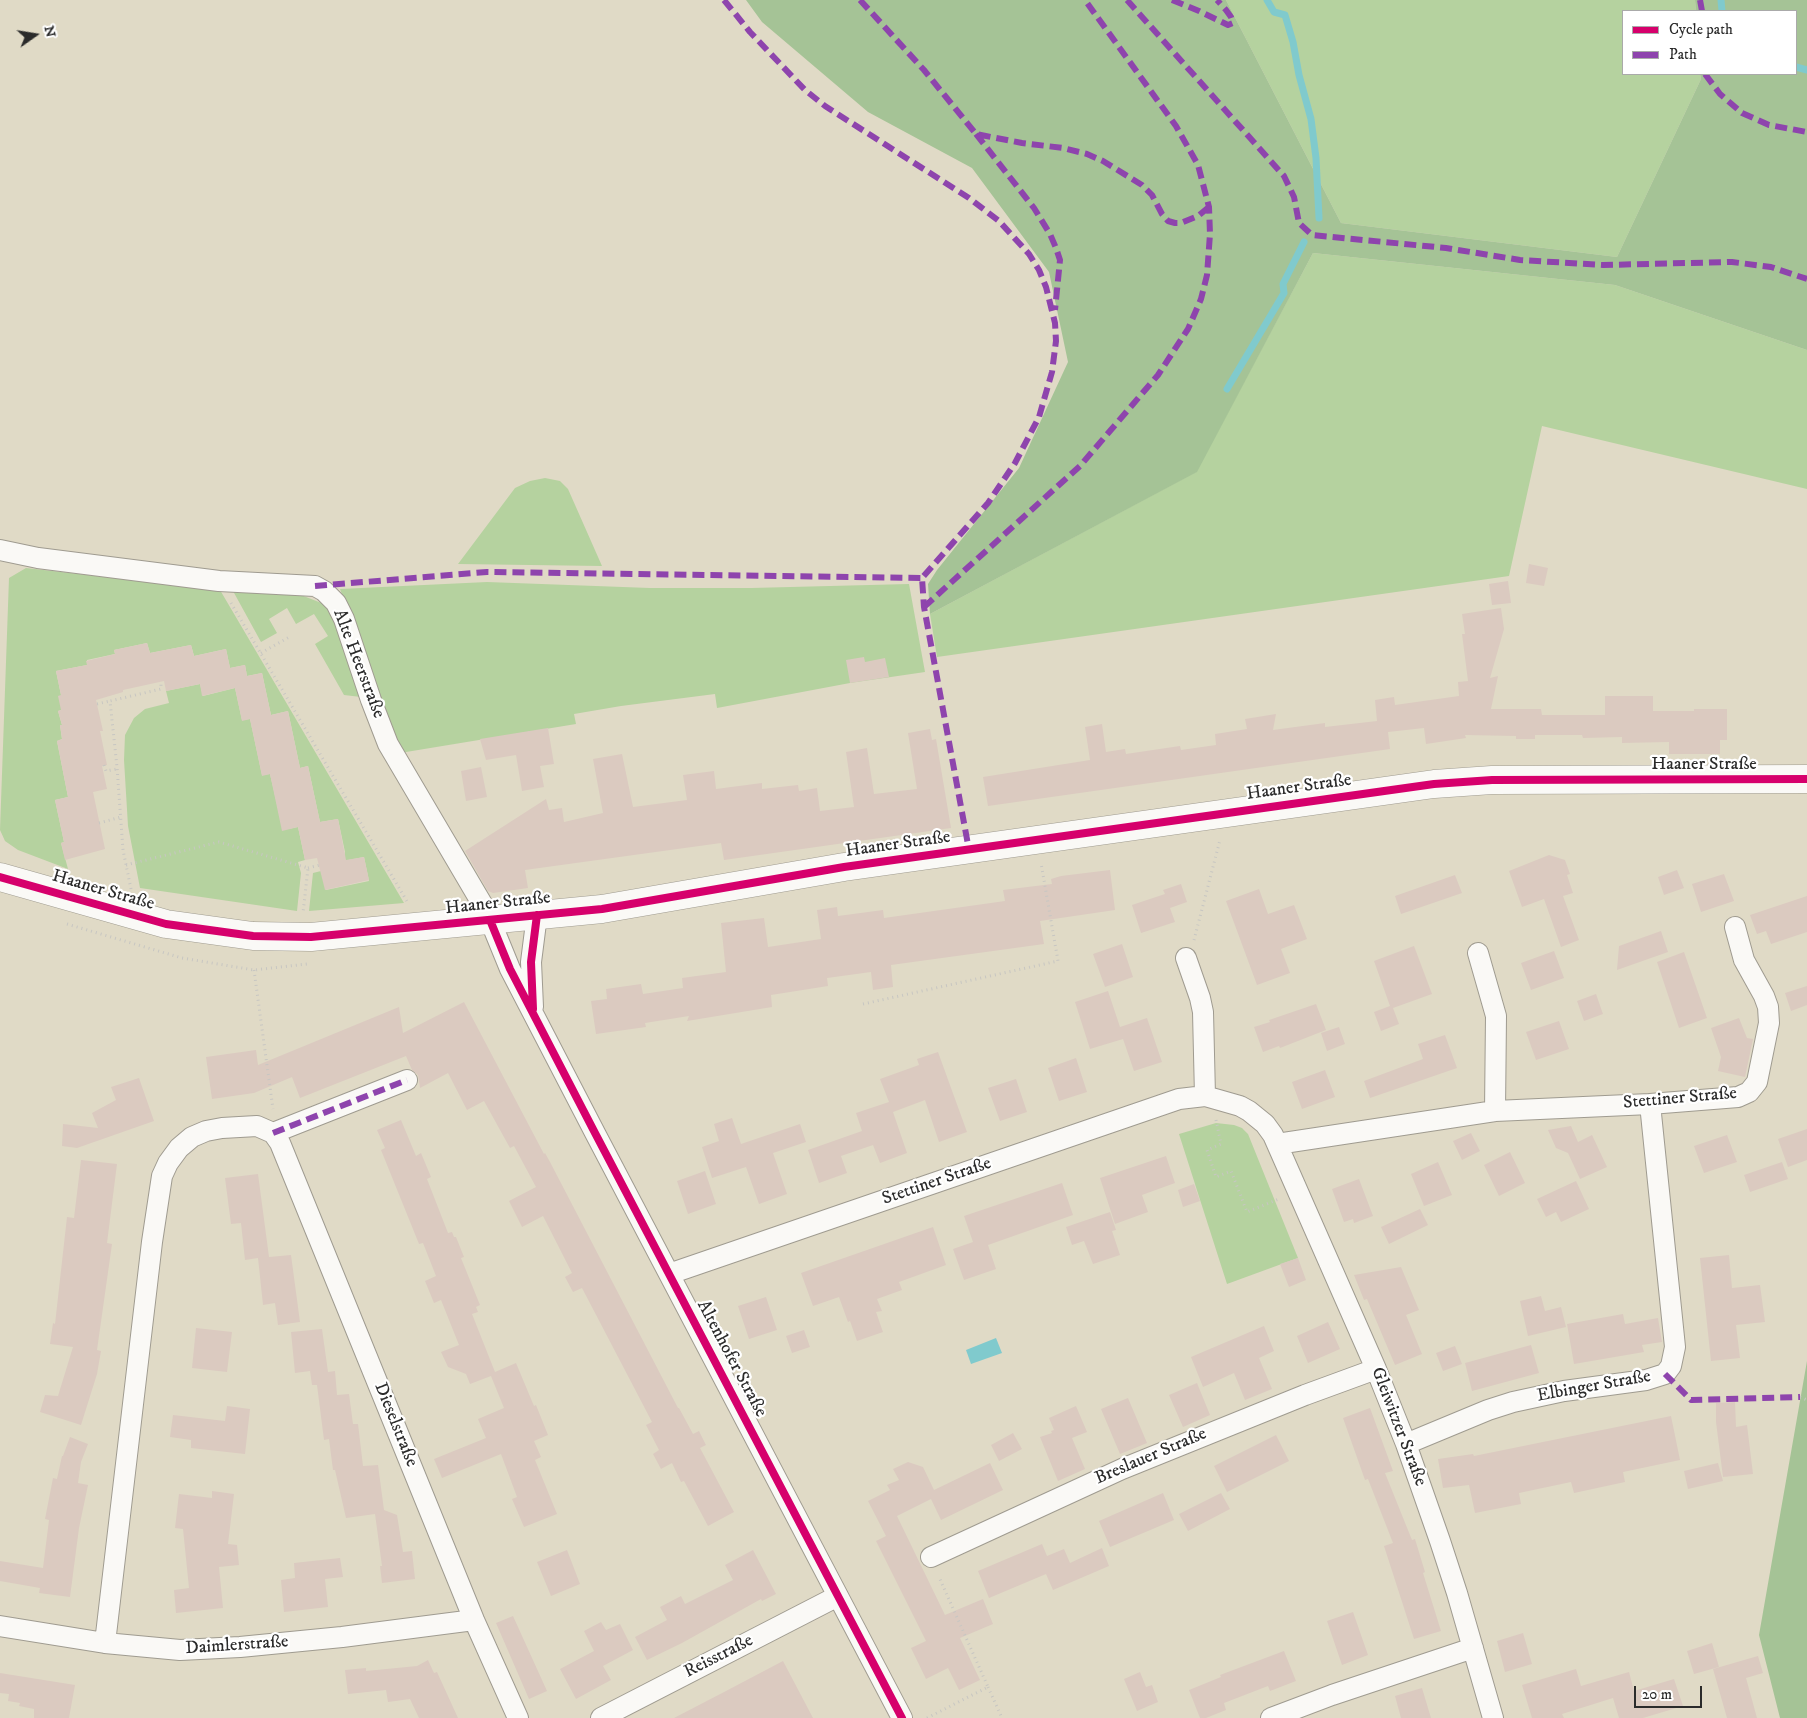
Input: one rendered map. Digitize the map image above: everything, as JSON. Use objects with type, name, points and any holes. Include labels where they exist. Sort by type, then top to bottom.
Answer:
[{"type":"main road","name":"Haaner Straße","points":[[0,877],[166,924],[253,936],[311,937],[602,909],[844,867],[1434,784],[1492,780],[1807,779]]},
{"type":"street","name":"Alte Heerstraße","points":[[0,550],[38,558],[219,581],[315,586],[324,592],[336,603],[344,618],[371,700],[388,744],[490,920]]},
{"type":"street","name":"Altenhofer Straße","points":[[534,1014],[531,962],[537,916]]},
{"type":"street","name":"Altenhofer Straße","points":[[490,920],[510,969],[902,1718]]},
{"type":"street","name":"Stettiner Straße","points":[[669,1274],[1179,1099],[1209,1096],[1240,1106],[1265,1124],[1277,1144],[1495,1111],[1650,1104],[1738,1097],[1749,1092],[1757,1082],[1769,1023],[1768,1007],[1744,960],[1735,927]]},
{"type":"street","points":[[1478,953],[1496,1016],[1495,1111]]},
{"type":"street","points":[[1186,958],[1203,1012],[1209,1096]]},
{"type":"street","points":[[104,1643],[152,1242],[162,1176],[168,1163],[179,1148],[192,1137],[206,1131],[257,1126],[273,1132],[407,1080]]},
{"type":"street","name":"Elbinger Straße","points":[[1406,1444],[1488,1410],[1564,1391],[1646,1380],[1665,1374],[1671,1366],[1676,1347],[1650,1104]]},
{"type":"street","name":"Dieselstraße","points":[[273,1132],[285,1154],[474,1620],[518,1718]]},
{"type":"street","name":"Gleiwitzer Straße","points":[[1277,1144],[1376,1369],[1406,1444],[1440,1541],[1493,1718]]},
{"type":"street","name":"Breslauer Straße","points":[[931,1557],[1122,1469],[1305,1395],[1376,1369]]},
{"type":"street","name":"Reisstraße","points":[[601,1718],[838,1596]]},
{"type":"street","name":"Daimlerstraße","points":[[0,1626],[104,1643],[180,1650],[234,1648],[342,1637],[474,1620]]},
{"type":"street","points":[[1271,1718],[1332,1695],[1473,1648]]},
{"type":"path","points":[[219,581],[410,907],[401,908]]},
{"type":"path","points":[[261,653],[291,636]]},
{"type":"path","points":[[97,704],[161,689],[161,682]]},
{"type":"path","points":[[110,701],[126,865],[132,892],[123,890]]},
{"type":"path","points":[[104,766],[106,771],[117,769]]},
{"type":"path","points":[[1186,958],[1195,938],[1220,846],[1221,814]]},
{"type":"path","points":[[99,823],[121,817]]},
{"type":"path","points":[[863,1004],[1058,961],[1037,840]]},
{"type":"path","points":[[126,865],[219,842],[308,868],[320,865]]},
{"type":"path","points":[[308,868],[303,916],[308,915]]},
{"type":"path","points":[[254,970],[274,1105],[273,1132]]},
{"type":"path","points":[[1209,1096],[1221,1144],[1207,1150],[1216,1177],[1232,1171],[1247,1212],[1298,1192]]},
{"type":"path","points":[[1800,1397],[1807,1400]]},
{"type":"path","points":[[931,1557],[1002,1718]]},
{"type":"path","points":[[927,1718],[988,1687]]},
{"type":"green space","points":[[746,0],[1226,0],[1341,223],[1617,257],[1701,79],[1700,75],[1797,75],[1797,10],[1696,10],[1695,0],[1807,0],[1807,350],[1615,285],[1313,253],[1197,472],[930,614],[928,584],[937,570],[1019,468],[1068,362],[1049,272],[972,168],[868,112],[762,22]]},
{"type":"green space","points":[[1226,0],[1695,0],[1696,10],[1622,10],[1622,75],[1700,75],[1701,79],[1617,257],[1341,223]]},
{"type":"green space","points":[[1313,253],[1615,285],[1807,350],[1807,489],[1542,426],[1509,576],[937,657],[930,614],[1196,472]]},
{"type":"green space","points":[[545,478],[560,481],[568,489],[602,566],[458,564],[515,488],[530,481]]},
{"type":"green space","points":[[26,568],[220,590],[404,903],[309,911],[313,873],[321,871],[326,890],[369,881],[364,857],[343,861],[345,852],[338,819],[320,822],[308,766],[300,768],[288,711],[271,715],[262,673],[247,676],[245,665],[230,668],[226,649],[194,656],[191,645],[150,653],[147,643],[114,650],[115,654],[87,660],[87,665],[56,671],[61,695],[61,710],[58,711],[62,725],[60,725],[62,739],[57,741],[68,797],[55,800],[64,842],[61,843],[68,869],[18,850],[5,841],[0,830],[9,578]]},
{"type":"green space","points":[[487,582],[650,588],[751,588],[909,584],[925,672],[850,683],[717,708],[715,694],[621,706],[574,714],[576,724],[400,753],[340,589]]},
{"type":"green space","points":[[288,590],[324,604],[337,624],[361,697],[344,695],[315,644],[328,636],[314,614],[296,624],[287,608],[269,619],[277,633],[261,642],[233,591]]},
{"type":"green space","points":[[200,684],[203,696],[235,688],[242,720],[250,719],[262,775],[270,774],[283,830],[298,827],[305,860],[298,862],[301,873],[297,911],[140,888],[128,826],[124,760],[125,735],[134,718],[145,709],[169,703],[166,691]]},
{"type":"green space","points":[[1216,1123],[1234,1125],[1242,1128],[1248,1134],[1298,1258],[1227,1284],[1179,1134]]},
{"type":"green space","points":[[1807,1361],[1807,1718],[1780,1718],[1759,1635]]},
{"type":"water","points":[[996,1338],[1002,1353],[971,1364],[966,1350]]},
{"type":"building","points":[[1529,564],[1548,568],[1544,586],[1526,583]]},
{"type":"building","points":[[1508,581],[1511,603],[1492,605],[1489,584]]},
{"type":"building","points":[[1501,608],[1504,629],[1490,678],[1498,676],[1491,709],[1541,709],[1542,715],[1605,715],[1605,696],[1653,696],[1653,711],[1727,709],[1727,740],[1720,740],[1720,754],[1669,754],[1669,742],[1622,743],[1622,737],[1583,738],[1582,735],[1535,735],[1535,739],[1516,739],[1516,736],[1465,735],[1466,738],[1426,744],[1424,728],[1388,732],[1390,749],[988,806],[983,777],[1090,760],[1085,727],[1102,724],[1106,752],[1125,749],[1126,754],[1180,746],[1181,750],[1216,745],[1215,734],[1247,729],[1245,719],[1276,714],[1273,730],[1325,723],[1325,727],[1377,721],[1375,700],[1394,697],[1395,705],[1459,696],[1458,682],[1468,681],[1462,634],[1465,634],[1462,614]]},
{"type":"building","points":[[147,643],[150,653],[191,645],[194,656],[226,649],[230,668],[245,665],[247,676],[262,673],[271,715],[288,711],[300,768],[308,766],[320,822],[338,819],[346,860],[364,857],[369,880],[325,890],[317,858],[305,860],[298,827],[282,831],[270,774],[262,776],[250,719],[242,721],[235,688],[202,696],[200,684],[166,691],[164,681],[123,690],[123,692],[96,700],[103,731],[100,731],[107,765],[102,766],[107,789],[93,792],[105,849],[65,860],[61,843],[64,842],[55,800],[68,797],[57,741],[62,739],[60,725],[62,725],[58,711],[61,710],[58,696],[61,695],[56,671],[87,665],[86,661],[115,654],[114,650]]},
{"type":"building","points":[[864,657],[865,662],[885,658],[889,677],[850,683],[846,660]]},
{"type":"building","points":[[548,728],[554,764],[540,766],[544,787],[522,791],[516,755],[486,760],[480,739]]},
{"type":"building","points":[[930,729],[932,740],[936,739],[951,828],[724,860],[721,843],[525,870],[528,888],[493,893],[488,891],[465,851],[546,799],[549,810],[562,808],[564,822],[603,813],[593,759],[622,754],[633,807],[687,800],[683,775],[714,771],[716,789],[762,783],[762,789],[798,785],[799,791],[817,788],[820,811],[854,807],[846,752],[867,748],[874,794],[917,789],[908,733]]},
{"type":"building","points":[[481,767],[487,797],[466,801],[461,771]]},
{"type":"building","points":[[1549,855],[1565,860],[1570,874],[1567,875],[1573,893],[1563,896],[1579,940],[1561,947],[1544,899],[1522,907],[1509,871]]},
{"type":"building","points":[[1110,870],[1115,910],[1040,921],[1044,944],[891,965],[893,987],[873,990],[871,972],[827,978],[828,986],[771,995],[772,1007],[687,1021],[689,1016],[645,1023],[646,1027],[596,1034],[591,1001],[607,999],[606,989],[641,984],[643,994],[683,988],[682,978],[726,972],[721,923],[764,918],[768,947],[821,939],[817,910],[837,907],[838,916],[883,910],[884,918],[1005,901],[1003,890],[1052,884],[1051,879],[1061,876]]},
{"type":"building","points":[[1677,870],[1684,888],[1664,895],[1658,877]]},
{"type":"building","points":[[1724,874],[1734,901],[1701,912],[1692,884]]},
{"type":"building","points":[[1455,875],[1462,893],[1401,914],[1395,896]]},
{"type":"building","points":[[1181,884],[1187,902],[1170,908],[1175,922],[1141,933],[1132,905],[1165,894],[1163,890]]},
{"type":"building","points":[[1259,889],[1268,914],[1294,905],[1307,939],[1281,949],[1290,973],[1257,985],[1226,901]]},
{"type":"building","points":[[1807,896],[1807,932],[1771,944],[1766,931],[1757,934],[1750,915]]},
{"type":"building","points":[[1661,931],[1668,952],[1617,970],[1619,946]]},
{"type":"building","points":[[1122,944],[1133,977],[1105,987],[1093,954]]},
{"type":"building","points":[[1414,946],[1432,994],[1393,1008],[1399,1024],[1381,1031],[1374,1012],[1390,1006],[1374,961]]},
{"type":"building","points":[[1554,951],[1564,978],[1531,990],[1521,963]]},
{"type":"building","points":[[1684,952],[1707,1018],[1679,1028],[1657,962]]},
{"type":"building","points":[[1807,986],[1807,1005],[1791,1011],[1785,993]]},
{"type":"building","points":[[1108,991],[1120,1027],[1147,1018],[1162,1062],[1134,1071],[1123,1039],[1090,1049],[1075,1002]]},
{"type":"building","points":[[1596,994],[1603,1014],[1584,1021],[1577,1001]]},
{"type":"building","points":[[464,1002],[678,1408],[693,1434],[699,1431],[706,1445],[700,1448],[734,1512],[708,1526],[684,1481],[681,1482],[672,1463],[661,1469],[653,1454],[659,1450],[646,1425],[652,1422],[582,1288],[573,1292],[565,1277],[572,1273],[543,1216],[522,1227],[509,1201],[536,1187],[514,1146],[510,1148],[484,1101],[467,1110],[448,1073],[420,1088],[418,1075],[412,1070],[406,1056],[300,1098],[292,1077],[254,1093],[212,1099],[206,1057],[256,1050],[258,1065],[399,1007],[403,1033]]},
{"type":"building","points":[[1316,1004],[1326,1030],[1280,1048],[1279,1046],[1263,1052],[1254,1027]]},
{"type":"building","points":[[1739,1018],[1747,1038],[1753,1039],[1745,1077],[1718,1071],[1721,1057],[1711,1028]]},
{"type":"building","points":[[1559,1021],[1569,1049],[1536,1060],[1526,1032]]},
{"type":"building","points":[[1339,1027],[1345,1044],[1327,1051],[1321,1033]]},
{"type":"building","points":[[1445,1035],[1457,1068],[1370,1098],[1364,1081],[1423,1059],[1418,1044]]},
{"type":"building","points":[[938,1052],[967,1132],[939,1142],[925,1100],[893,1112],[907,1153],[880,1163],[873,1145],[841,1156],[847,1173],[819,1183],[808,1150],[862,1131],[856,1113],[889,1102],[880,1079],[919,1065],[917,1059]]},
{"type":"building","points":[[1076,1058],[1087,1092],[1059,1101],[1048,1068]]},
{"type":"building","points":[[1325,1070],[1335,1097],[1302,1109],[1292,1082]]},
{"type":"building","points":[[139,1078],[154,1121],[77,1148],[62,1146],[63,1124],[98,1128],[92,1113],[116,1100],[111,1087]]},
{"type":"building","points":[[1016,1079],[1027,1112],[1000,1121],[988,1088]]},
{"type":"building","points":[[732,1118],[741,1144],[800,1124],[806,1142],[773,1153],[787,1194],[759,1204],[746,1167],[712,1178],[702,1147],[719,1141],[714,1124]]},
{"type":"building","points":[[401,1120],[416,1156],[421,1153],[431,1177],[427,1179],[448,1233],[452,1232],[454,1237],[456,1237],[464,1257],[461,1258],[480,1305],[476,1307],[478,1312],[472,1314],[495,1372],[516,1363],[548,1435],[534,1441],[541,1457],[535,1460],[557,1514],[524,1527],[512,1499],[517,1497],[501,1454],[442,1478],[434,1459],[486,1438],[478,1419],[504,1408],[491,1376],[470,1384],[466,1374],[448,1367],[441,1352],[459,1345],[441,1300],[434,1303],[425,1281],[436,1276],[423,1243],[419,1244],[381,1150],[385,1148],[377,1130]]},
{"type":"building","points":[[1571,1126],[1578,1142],[1592,1135],[1607,1167],[1580,1179],[1568,1153],[1556,1148],[1548,1130]]},
{"type":"building","points":[[1807,1129],[1807,1160],[1788,1167],[1778,1139]]},
{"type":"building","points":[[1471,1133],[1480,1151],[1462,1160],[1453,1141]]},
{"type":"building","points":[[1727,1135],[1737,1162],[1704,1173],[1694,1146]]},
{"type":"building","points":[[1510,1152],[1525,1183],[1499,1196],[1484,1165]]},
{"type":"building","points":[[1166,1156],[1175,1183],[1142,1195],[1148,1212],[1115,1224],[1100,1178]]},
{"type":"building","points":[[81,1160],[117,1164],[107,1243],[112,1244],[97,1350],[101,1351],[97,1374],[81,1425],[40,1412],[45,1395],[58,1396],[73,1347],[50,1344],[53,1323],[55,1324],[67,1217],[74,1218]]},
{"type":"building","points":[[1438,1162],[1452,1195],[1424,1206],[1411,1174]]},
{"type":"building","points":[[1782,1162],[1788,1179],[1750,1192],[1744,1175]]},
{"type":"building","points":[[705,1171],[716,1204],[688,1214],[677,1181]]},
{"type":"building","points":[[258,1174],[269,1257],[291,1255],[300,1322],[278,1325],[275,1303],[263,1305],[258,1258],[245,1260],[241,1223],[231,1224],[225,1178]]},
{"type":"building","points":[[1359,1179],[1373,1216],[1354,1223],[1353,1219],[1344,1222],[1332,1189]]},
{"type":"building","points":[[1576,1181],[1589,1209],[1561,1222],[1556,1212],[1546,1217],[1537,1199]]},
{"type":"building","points":[[1062,1183],[1073,1215],[988,1245],[996,1269],[964,1280],[953,1249],[973,1242],[964,1216]]},
{"type":"building","points":[[1194,1184],[1200,1201],[1183,1207],[1178,1190]]},
{"type":"building","points":[[1420,1209],[1428,1225],[1389,1244],[1381,1227]]},
{"type":"building","points":[[1110,1212],[1116,1230],[1112,1231],[1120,1255],[1093,1264],[1084,1241],[1072,1245],[1066,1227]]},
{"type":"building","points":[[933,1227],[946,1265],[899,1282],[902,1290],[877,1299],[882,1311],[876,1312],[883,1332],[857,1341],[839,1297],[813,1306],[801,1273]]},
{"type":"building","points":[[1729,1255],[1732,1288],[1760,1285],[1765,1322],[1736,1325],[1740,1358],[1711,1361],[1700,1258]]},
{"type":"building","points":[[1298,1258],[1306,1280],[1289,1287],[1280,1264]]},
{"type":"building","points":[[1401,1267],[1419,1310],[1406,1315],[1422,1354],[1395,1365],[1367,1299],[1364,1300],[1354,1275]]},
{"type":"building","points":[[1541,1296],[1545,1311],[1561,1307],[1566,1327],[1528,1336],[1520,1301]]},
{"type":"building","points":[[766,1297],[777,1330],[749,1339],[738,1306]]},
{"type":"building","points":[[1623,1314],[1625,1324],[1658,1318],[1662,1342],[1642,1345],[1644,1352],[1574,1364],[1567,1324]]},
{"type":"building","points":[[1328,1322],[1340,1349],[1308,1363],[1297,1336]]},
{"type":"building","points":[[1264,1326],[1274,1351],[1259,1358],[1272,1389],[1245,1400],[1234,1373],[1203,1387],[1191,1357]]},
{"type":"building","points":[[196,1328],[232,1332],[227,1372],[192,1368]]},
{"type":"building","points":[[322,1329],[328,1372],[335,1371],[337,1395],[349,1394],[353,1424],[358,1424],[363,1466],[378,1465],[384,1510],[397,1515],[403,1552],[412,1551],[415,1579],[382,1583],[380,1566],[382,1566],[375,1514],[346,1518],[335,1470],[333,1470],[329,1439],[324,1440],[317,1385],[312,1385],[310,1371],[295,1373],[291,1332]]},
{"type":"building","points":[[804,1330],[810,1347],[792,1353],[786,1336]]},
{"type":"building","points":[[1531,1345],[1539,1373],[1472,1391],[1465,1363]]},
{"type":"building","points":[[1455,1346],[1462,1364],[1443,1371],[1436,1353]]},
{"type":"building","points":[[1197,1383],[1210,1415],[1183,1427],[1169,1395]]},
{"type":"building","points":[[1128,1398],[1147,1443],[1120,1454],[1101,1409]]},
{"type":"building","points":[[1735,1402],[1736,1427],[1747,1425],[1753,1474],[1723,1477],[1716,1422],[1716,1403]]},
{"type":"building","points":[[227,1406],[250,1409],[245,1454],[191,1448],[191,1440],[170,1437],[173,1415],[225,1421]]},
{"type":"building","points":[[1076,1406],[1087,1432],[1072,1438],[1085,1469],[1058,1481],[1040,1437],[1052,1433],[1051,1431],[1054,1430],[1049,1418]]},
{"type":"building","points":[[1370,1408],[1393,1471],[1385,1473],[1412,1540],[1415,1539],[1425,1572],[1423,1573],[1441,1631],[1414,1639],[1384,1546],[1393,1543],[1368,1479],[1365,1480],[1343,1418]]},
{"type":"building","points":[[1671,1416],[1680,1460],[1623,1472],[1625,1482],[1574,1493],[1571,1482],[1519,1493],[1521,1504],[1475,1513],[1469,1485],[1443,1488],[1438,1459],[1473,1454],[1474,1456]]},
{"type":"building","points":[[1013,1433],[1022,1449],[999,1461],[991,1445]]},
{"type":"building","points":[[1276,1435],[1289,1461],[1227,1492],[1214,1466]]},
{"type":"building","points":[[70,1437],[88,1444],[81,1462],[78,1483],[88,1485],[79,1528],[70,1597],[39,1593],[40,1588],[0,1581],[0,1561],[43,1568],[49,1520],[45,1519],[53,1478],[57,1479],[62,1456]]},
{"type":"building","points":[[908,1462],[923,1467],[934,1490],[990,1463],[1003,1490],[941,1520],[931,1499],[897,1516],[945,1615],[983,1599],[993,1624],[960,1638],[980,1680],[959,1690],[948,1668],[926,1679],[911,1648],[926,1641],[876,1541],[886,1536],[868,1501],[890,1490],[887,1485],[899,1480],[893,1469]]},
{"type":"building","points":[[1718,1463],[1723,1481],[1688,1489],[1684,1471]]},
{"type":"building","points":[[212,1491],[234,1494],[228,1544],[237,1545],[239,1565],[219,1567],[223,1608],[176,1613],[174,1590],[189,1588],[183,1529],[175,1528],[179,1494],[212,1498]]},
{"type":"building","points":[[1163,1493],[1174,1520],[1110,1547],[1099,1521]]},
{"type":"building","points":[[1221,1493],[1230,1509],[1188,1531],[1179,1514]]},
{"type":"building","points":[[1042,1544],[1047,1556],[1064,1549],[1070,1563],[1102,1548],[1109,1566],[1053,1590],[1046,1574],[989,1598],[978,1571]]},
{"type":"building","points":[[567,1550],[580,1584],[551,1596],[537,1562]]},
{"type":"building","points":[[753,1550],[776,1594],[762,1601],[761,1599],[682,1643],[647,1660],[635,1637],[667,1620],[660,1607],[681,1596],[685,1604],[733,1580],[725,1565]]},
{"type":"building","points":[[340,1558],[343,1577],[325,1579],[328,1607],[284,1612],[281,1580],[295,1578],[294,1563]]},
{"type":"building","points":[[1353,1612],[1368,1655],[1342,1665],[1327,1621]]},
{"type":"building","points":[[513,1616],[547,1691],[529,1699],[496,1623]]},
{"type":"building","points":[[601,1622],[606,1630],[620,1624],[633,1650],[603,1666],[611,1680],[576,1699],[560,1669],[594,1651],[584,1631]]},
{"type":"building","points":[[1523,1633],[1532,1664],[1505,1672],[1497,1641]]},
{"type":"building","points":[[1712,1643],[1719,1667],[1694,1674],[1687,1651]]},
{"type":"building","points":[[1284,1651],[1296,1681],[1270,1691],[1268,1686],[1224,1703],[1226,1710],[1206,1718],[1200,1718],[1189,1690],[1221,1677],[1220,1675]]},
{"type":"building","points":[[1758,1656],[1763,1673],[1746,1678],[1757,1718],[1727,1718],[1713,1669]]},
{"type":"building","points":[[428,1660],[434,1673],[437,1672],[458,1718],[419,1718],[410,1699],[388,1702],[386,1690],[348,1694],[345,1670],[366,1668],[366,1671],[417,1666]]},
{"type":"building","points":[[783,1661],[813,1718],[674,1718],[726,1691]]},
{"type":"building","points":[[1576,1669],[1581,1686],[1629,1672],[1634,1691],[1674,1679],[1683,1706],[1643,1718],[1619,1718],[1613,1698],[1562,1714],[1564,1718],[1532,1718],[1522,1685]]},
{"type":"building","points":[[1140,1672],[1146,1687],[1152,1685],[1158,1702],[1137,1711],[1124,1679]]},
{"type":"building","points":[[0,1673],[75,1685],[69,1718],[34,1718],[34,1709],[19,1706],[20,1703],[8,1701],[9,1694],[0,1693]]},
{"type":"building","points":[[1422,1688],[1431,1718],[1401,1718],[1395,1696]]},
{"type":"waterway","points":[[1267,0],[1274,12],[1285,15],[1293,42],[1299,75],[1311,119],[1316,158],[1319,218]]},
{"type":"waterway","points":[[1721,0],[1722,10]]},
{"type":"waterway","points":[[1797,67],[1807,70]]},
{"type":"waterway","points":[[1227,389],[1284,293],[1283,284],[1304,242]]},
{"type":"marked path","points":[[724,0],[750,32],[805,90],[825,106],[969,198],[999,221],[1029,254],[1039,270],[1046,287],[1055,323],[1056,341],[1052,372],[1039,417],[1015,463],[988,503],[922,578],[924,607],[969,850]]},
{"type":"marked path","points":[[860,0],[924,70],[976,134],[1022,143],[1063,148],[1087,154],[1103,161],[1142,185],[1152,195],[1168,221],[1181,223],[1198,216],[1209,207]]},
{"type":"marked path","points":[[924,607],[1080,466],[1158,375],[1188,329],[1201,299],[1207,275],[1210,234],[1209,207],[1198,165],[1176,126],[1085,0]]},
{"type":"marked path","points":[[1127,0],[1284,176],[1294,197],[1299,223],[1312,235],[1446,248],[1520,260],[1603,265],[1732,262],[1771,267],[1807,279]]},
{"type":"marked path","points":[[1172,0],[1228,25],[1233,23],[1231,17],[1217,0]]},
{"type":"marked path","points":[[1700,0],[1702,10]]},
{"type":"marked path","points":[[1706,75],[1720,94],[1742,113],[1769,125],[1807,132]]},
{"type":"marked path","points":[[976,134],[1034,208],[1050,234],[1060,260],[1055,310]]},
{"type":"marked path","points":[[315,586],[487,572],[922,578]]},
{"type":"marked path","points":[[273,1133],[407,1080]]},
{"type":"marked path","points":[[1665,1374],[1691,1400],[1800,1397]]},
{"type":"cycle path","points":[[0,877],[166,924],[253,936],[311,937],[602,909],[844,867],[1434,784],[1492,780],[1807,779]]},
{"type":"cycle path","points":[[533,1009],[531,962],[537,915]]},
{"type":"cycle path","points":[[490,920],[510,969],[902,1718]]}]
